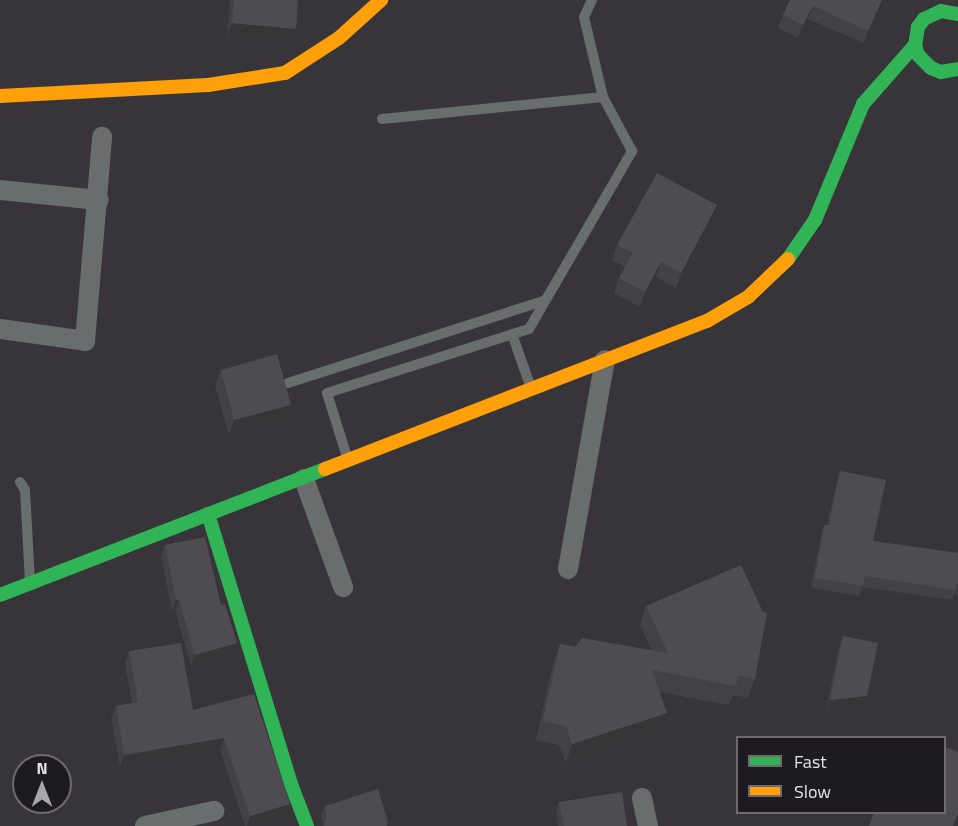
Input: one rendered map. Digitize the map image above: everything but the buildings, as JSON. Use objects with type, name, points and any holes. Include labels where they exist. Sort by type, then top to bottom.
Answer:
[{"type":"main road","points":[[0,96],[208,85],[285,73],[339,38],[381,0]]},
{"type":"main road","points":[[958,14],[941,5],[918,27],[915,45],[918,55],[931,68],[941,72],[958,69]]},
{"type":"main road","points":[[0,595],[707,321],[748,297],[784,265],[815,220],[863,104],[915,45]]},
{"type":"main road","points":[[208,514],[291,784],[307,826]]},
{"type":"street","points":[[0,329],[85,340],[102,137]]},
{"type":"street","points":[[0,190],[98,200]]},
{"type":"street","points":[[568,568],[605,360]]},
{"type":"street","points":[[304,479],[343,588]]},
{"type":"street","points":[[642,798],[648,826]]},
{"type":"street","points":[[145,826],[214,811]]},
{"type":"lane","points":[[348,460],[327,393],[529,329],[632,151],[603,97],[584,17],[592,0]]},
{"type":"lane","points":[[382,119],[603,97]]},
{"type":"lane","points":[[288,383],[544,301]]},
{"type":"lane","points":[[512,334],[532,389]]},
{"type":"lane","points":[[20,482],[25,490],[30,583]]},
{"type":"traffic: fast","points":[[958,14],[941,11],[924,19],[918,27],[915,45],[918,55],[931,68],[941,72],[958,69]]},
{"type":"traffic: fast","points":[[788,259],[815,220],[863,104],[915,45]]},
{"type":"traffic: fast","points":[[0,595],[325,469]]},
{"type":"traffic: fast","points":[[208,514],[291,784],[307,826]]},
{"type":"traffic: slow","points":[[0,96],[208,85],[285,73],[339,38],[381,0]]},
{"type":"traffic: slow","points":[[325,469],[707,321],[748,297],[788,259]]}]
